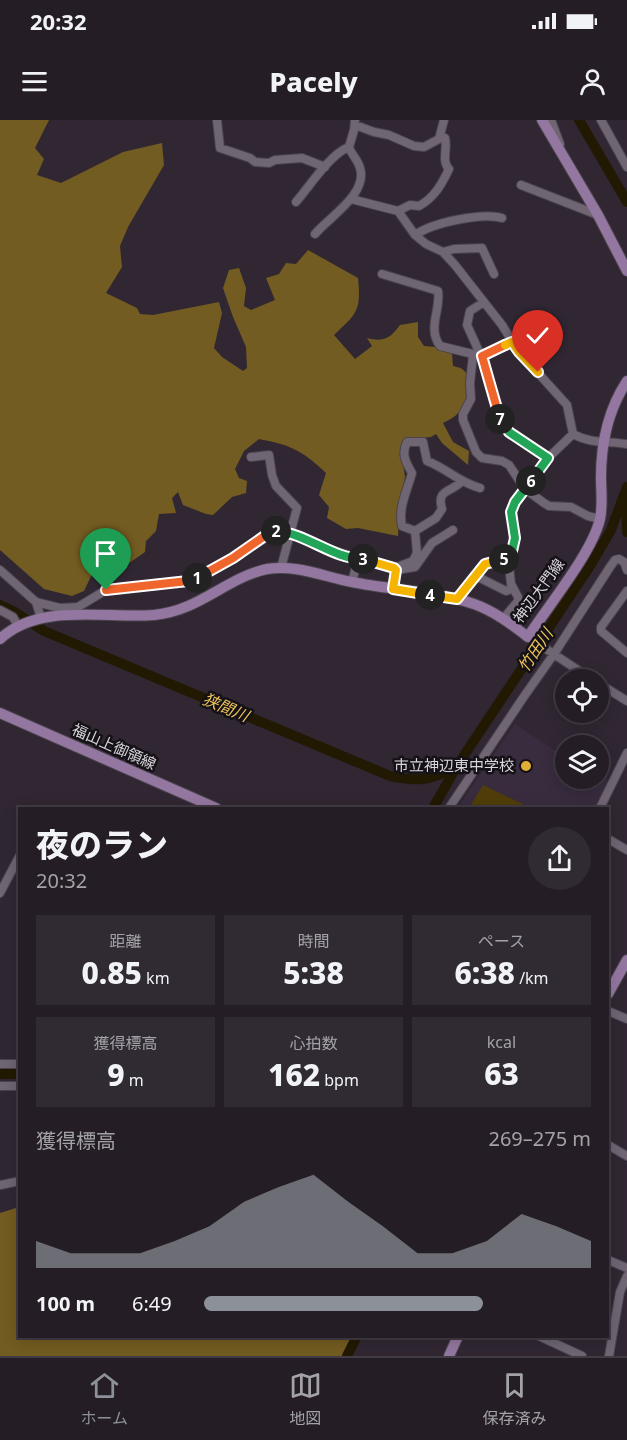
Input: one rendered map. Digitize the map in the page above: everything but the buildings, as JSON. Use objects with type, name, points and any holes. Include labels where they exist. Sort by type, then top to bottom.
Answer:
[{"type":"main road","points":[[542,120],[598,215],[627,271]]},
{"type":"main road","name":"神辺大門線","points":[[0,639],[21,625],[39,619],[154,615],[171,612],[196,604],[256,572],[281,568],[457,599],[487,609],[529,638],[580,561],[600,519],[604,441],[614,403],[627,381]]},
{"type":"main road","name":"福山上御領線","points":[[0,713],[214,807]]},
{"type":"main road","points":[[609,992],[627,960]]},
{"type":"main road","points":[[449,1356],[457,1338]]},
{"type":"street","points":[[217,120],[220,148],[264,163],[302,158],[325,167]]},
{"type":"street","points":[[315,234],[351,199],[361,174],[349,147],[355,122],[418,147],[431,144],[441,136],[444,120]]},
{"type":"street","points":[[551,120],[561,150]]},
{"type":"street","points":[[601,120],[627,167]]},
{"type":"street","points":[[398,211],[410,204],[419,206],[426,202],[441,185],[449,169],[445,159],[447,143],[441,136]]},
{"type":"street","points":[[296,202],[325,167],[342,150],[349,147]]},
{"type":"street","points":[[521,185],[598,215]]},
{"type":"street","points":[[351,199],[398,211],[414,235],[443,252],[502,325],[519,352],[567,405],[573,434]]},
{"type":"street","points":[[414,235],[467,217],[492,215],[502,218]]},
{"type":"street","points":[[443,252],[454,249],[482,248],[494,274]]},
{"type":"street","points":[[382,274],[438,291],[433,326],[435,340],[440,346],[477,356],[512,342]]},
{"type":"street","points":[[484,302],[470,311],[467,325],[504,426],[509,432],[548,458]]},
{"type":"street","points":[[477,356],[470,383],[471,399],[463,414],[471,443],[476,452],[482,458],[502,461],[509,465],[525,489],[549,506],[571,507],[588,516],[600,519]]},
{"type":"street","points":[[573,434],[586,441],[627,444]]},
{"type":"street","points":[[503,619],[518,601],[512,589],[510,560],[515,538],[511,512],[515,502],[548,458],[573,434]]},
{"type":"street","points":[[415,531],[402,526],[401,520],[402,505],[412,473],[404,457],[404,447],[407,442],[423,442],[427,461],[439,465],[462,481],[480,488]]},
{"type":"street","points":[[251,457],[269,455],[276,486],[297,508],[281,568]]},
{"type":"street","points":[[415,531],[438,516],[442,509],[441,495],[462,481]]},
{"type":"street","points":[[0,570],[36,602],[60,608],[78,607],[106,590],[188,581],[233,558],[271,532],[290,532],[325,548],[396,570],[415,567],[432,543],[453,530]]},
{"type":"street","points":[[393,589],[396,570],[413,561],[417,553],[415,531]]},
{"type":"street","points":[[352,582],[358,559]]},
{"type":"street","points":[[450,807],[615,560],[619,559],[624,562],[627,570]]},
{"type":"street","points":[[457,599],[485,564],[510,560]]},
{"type":"street","points":[[476,576],[506,591],[512,589]]},
{"type":"street","points":[[627,591],[601,627],[601,631],[627,653]]},
{"type":"street","points":[[36,602],[39,619]]},
{"type":"street","points":[[0,610],[13,617],[21,625]]},
{"type":"street","points":[[529,638],[576,669]]},
{"type":"street","points":[[609,689],[627,700]]},
{"type":"street","points":[[600,807],[627,753]]},
{"type":"street","points":[[609,840],[627,850]]},
{"type":"street","points":[[0,893],[18,859]]},
{"type":"street","points":[[609,1011],[627,1019]]},
{"type":"street","points":[[0,1064],[18,1064]]},
{"type":"street","points":[[0,1086],[18,1086]]},
{"type":"street","points":[[609,1146],[627,1156]]},
{"type":"street","points":[[0,1185],[18,1181]]},
{"type":"street","points":[[609,1260],[627,1268]]},
{"type":"street","points":[[609,1356],[620,1292],[627,1276]]},
{"type":"street","points":[[542,1338],[582,1356]]},
{"type":"shaded area","points":[[0,120],[49,120],[35,148],[44,159],[37,175],[61,183],[123,152],[162,143],[164,165],[128,227],[120,246],[122,267],[106,293],[137,308],[140,314],[153,315],[219,302],[222,313],[214,348],[222,357],[243,371],[247,368],[246,347],[223,288],[229,270],[239,268],[246,288],[244,306],[251,310],[275,300],[266,278],[279,274],[286,263],[296,264],[308,250],[358,278],[359,297],[356,310],[334,335],[355,359],[372,346],[367,338],[378,340],[386,338],[400,325],[418,322],[418,337],[424,346],[435,347],[452,354],[453,366],[462,369],[469,378],[468,396],[462,408],[443,423],[453,442],[469,451],[468,465],[442,443],[436,434],[431,437],[405,440],[403,464],[405,477],[400,503],[398,536],[358,528],[346,529],[327,518],[329,507],[319,495],[326,473],[296,450],[259,439],[244,451],[235,469],[239,478],[247,481],[246,493],[232,497],[213,515],[183,505],[178,492],[172,498],[176,513],[159,514],[156,531],[146,541],[145,552],[115,573],[94,570],[84,591],[72,596],[44,589],[0,550]]},
{"type":"shaded area","name":"市立神辺東中学校","points":[[515,724],[555,750],[555,789],[606,789],[598,807],[458,807]]},
{"type":"shaded area","points":[[483,785],[529,807],[470,807]]},
{"type":"shaded area","points":[[18,1207],[18,1338],[351,1338],[342,1356],[0,1356],[0,1213]]},
{"type":"waterway","points":[[579,120],[627,202]]},
{"type":"waterway","name":"竹田川","points":[[434,807],[457,766],[590,566],[611,530],[627,487]]},
{"type":"waterway","points":[[626,497],[627,532]]},
{"type":"waterway","name":"狭間川","points":[[0,605],[44,631],[390,776],[425,779],[440,775],[457,766]]},
{"type":"waterway","name":"竹田川","points":[[0,1074],[18,1074]]},
{"type":"waterway","points":[[347,1356],[356,1338]]},
{"type":"place","name":"市立神辺東中学校","points":[[526,766]]},
{"type":"route","points":[[106,590],[188,581],[233,558],[266,535],[276,531],[290,532],[325,548],[394,568],[396,570],[393,589],[457,599],[485,564],[510,560],[515,538],[511,512],[515,502],[548,458],[509,432],[500,420],[482,356],[512,342],[538,372]]}]
